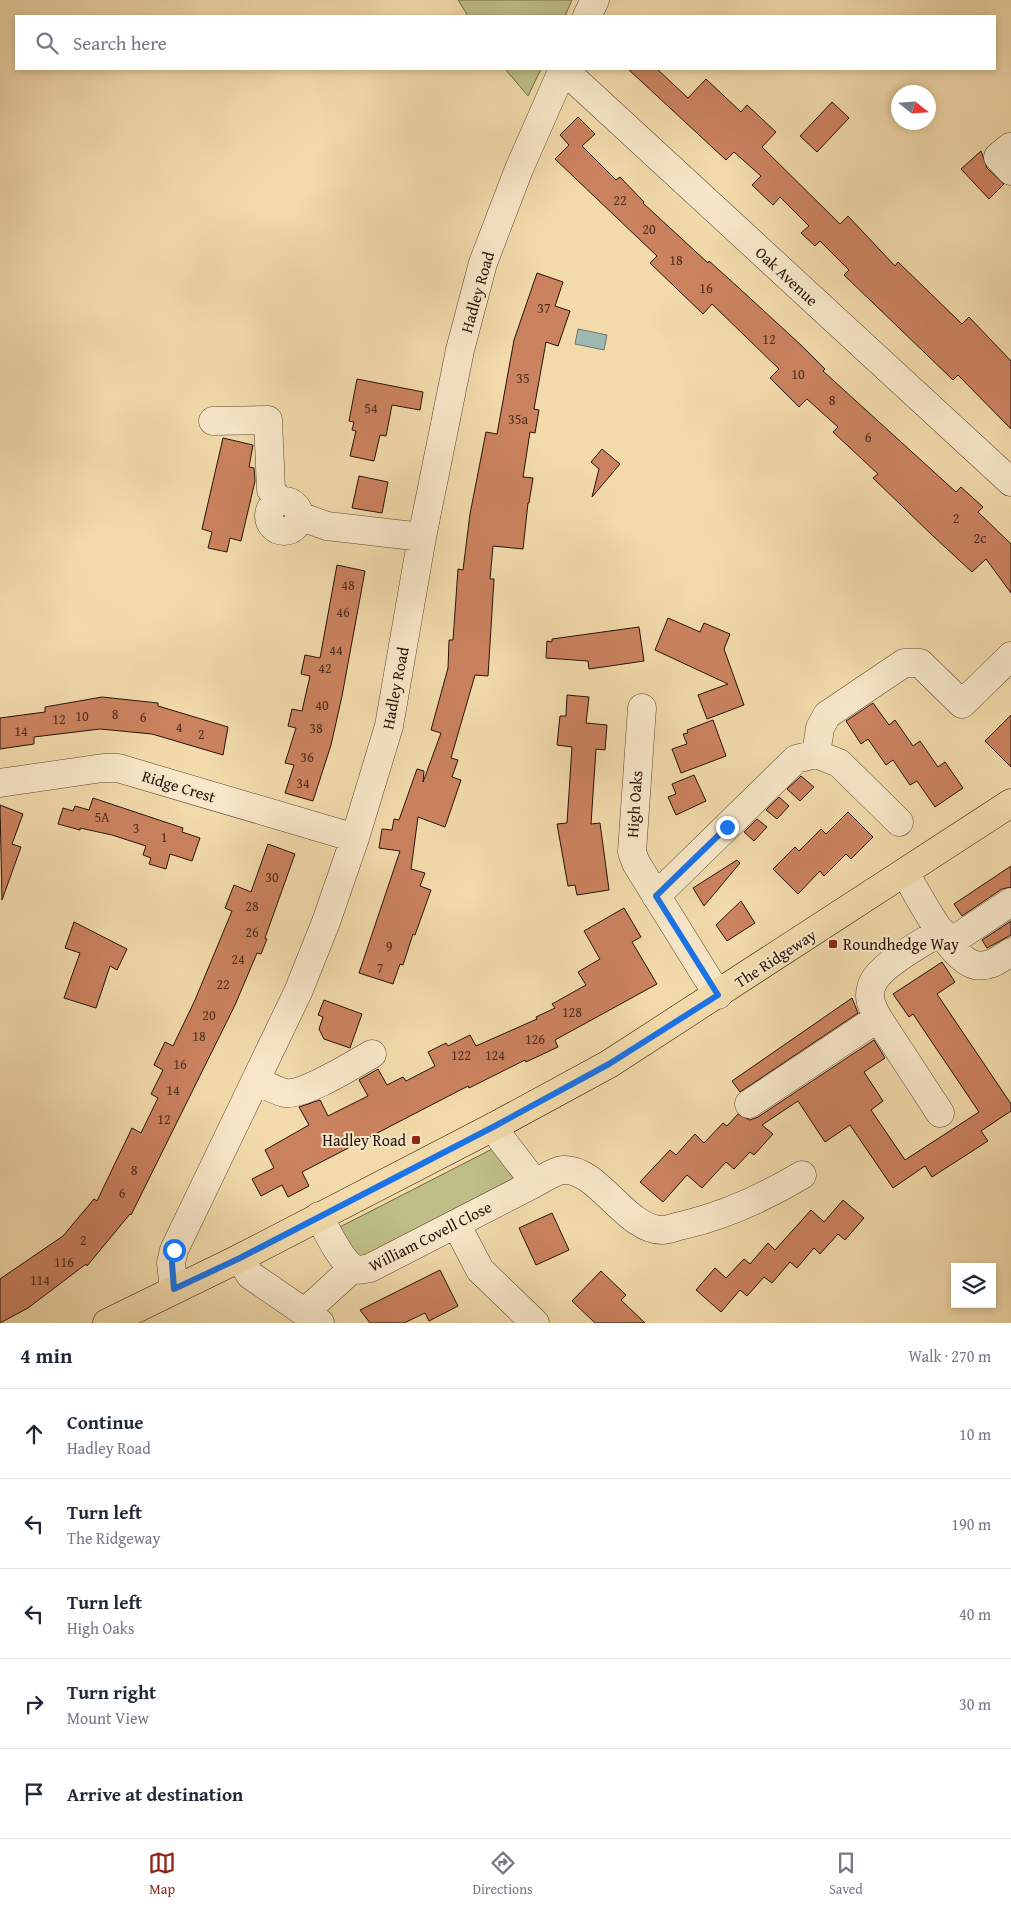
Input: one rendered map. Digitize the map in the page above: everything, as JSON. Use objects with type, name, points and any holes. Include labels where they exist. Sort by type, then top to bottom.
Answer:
[{"type":"main road","name":"The Ridgeway","points":[[107,1323],[240,1258],[495,1126],[609,1064],[1011,803]]},
{"type":"street","points":[[588,15],[595,0]]},
{"type":"street","name":"Hadley Road","points":[[174,1289],[172,1263],[174,1250],[298,992],[326,922],[355,838],[388,726],[422,537],[460,350],[484,263],[518,169],[563,70]]},
{"type":"street","name":"Oak Avenue","points":[[564,70],[1011,482]]},
{"type":"street","points":[[214,421],[268,420],[271,490],[290,508],[327,526],[422,537]]},
{"type":"street","points":[[816,754],[820,728],[827,715],[904,663],[920,663],[962,704],[1011,656]]},
{"type":"street","name":"High Oaks","points":[[642,708],[631,843],[636,863],[718,995]]},
{"type":"street","points":[[656,896],[796,759],[816,754],[839,763],[899,822]]},
{"type":"street","name":"Ridge Crest","points":[[0,783],[103,768],[118,768],[355,838]]},
{"type":"street","points":[[905,873],[958,955],[975,965],[985,966],[998,961],[1011,952]]},
{"type":"street","points":[[940,1113],[878,1018],[870,998],[872,985],[882,970],[1011,902]]},
{"type":"street","points":[[749,1104],[878,1018]]},
{"type":"street","points":[[256,1081],[284,1093],[293,1092],[322,1081],[372,1054]]},
{"type":"street","points":[[495,1126],[502,1140],[535,1183]]},
{"type":"street","name":"William Covell Close","points":[[319,1216],[338,1250],[353,1268],[361,1270],[370,1268],[563,1170],[576,1172],[591,1181],[645,1226],[661,1230],[703,1220],[765,1196],[802,1174]]},
{"type":"street","points":[[456,1224],[480,1270],[535,1323]]},
{"type":"street","points":[[240,1258],[250,1275],[274,1294],[313,1317],[353,1268]]},
{"type":"green space","points":[[458,0],[572,0],[565,15],[467,15]]},
{"type":"green space","points":[[506,70],[541,70],[528,96]]},
{"type":"green space","points":[[496,1147],[517,1181],[360,1263],[334,1230]]},
{"type":"water","points":[[578,329],[607,335],[604,350],[575,344]]},
{"type":"building","points":[[629,70],[658,70],[688,98],[706,79],[741,112],[747,105],[776,132],[762,147],[840,224],[848,216],[895,266],[898,262],[962,324],[969,317],[1011,361],[1011,429],[958,375],[953,380],[844,275],[849,270],[820,241],[815,246],[801,233],[809,226],[780,197],[773,205],[752,185],[761,176],[734,152],[726,160]]},
{"type":"building","points":[[832,102],[849,118],[817,152],[800,136]]},
{"type":"building","points":[[578,117],[595,134],[582,146],[616,180],[620,177],[643,203],[802,346],[825,369],[823,371],[956,492],[961,487],[983,507],[978,512],[1011,544],[1011,593],[986,559],[972,572],[933,536],[873,478],[878,474],[833,432],[838,427],[807,399],[799,407],[770,378],[779,369],[712,304],[703,314],[650,263],[657,256],[555,159],[569,145],[560,135]]},
{"type":"building","points":[[981,151],[987,168],[1004,184],[989,199],[961,169]]},
{"type":"building","points":[[537,273],[563,282],[555,306],[570,311],[558,346],[546,342],[534,409],[539,410],[535,433],[530,432],[523,477],[533,478],[523,549],[493,546],[490,579],[494,579],[488,676],[475,675],[451,758],[458,760],[452,777],[461,780],[445,827],[418,817],[411,869],[425,873],[420,886],[431,890],[403,965],[400,964],[393,984],[359,973],[400,851],[379,848],[382,829],[392,830],[394,819],[399,820],[417,769],[424,771],[423,782],[441,733],[431,730],[448,668],[449,640],[453,640],[458,569],[463,570],[470,514],[486,432],[497,434],[514,340]]},
{"type":"building","points":[[357,379],[423,392],[420,410],[392,405],[386,436],[380,435],[374,461],[350,456],[356,431],[352,430],[354,422],[349,421]]},
{"type":"building","points":[[223,438],[253,445],[249,467],[254,468],[255,481],[241,541],[230,538],[227,552],[208,548],[212,532],[202,529]]},
{"type":"building","points":[[602,449],[620,464],[592,497],[599,469],[591,462]]},
{"type":"building","points":[[359,476],[388,482],[382,513],[352,508]]},
{"type":"building","points":[[337,565],[365,571],[331,745],[313,801],[285,793],[294,765],[285,763],[296,728],[288,726],[292,709],[302,711],[310,676],[301,674],[305,655],[320,658]]},
{"type":"building","points":[[668,618],[700,632],[704,623],[730,634],[724,649],[744,705],[707,719],[698,695],[728,684],[655,650]]},
{"type":"building","points":[[639,627],[644,661],[589,669],[588,661],[546,658],[547,641],[552,642],[552,639]]},
{"type":"building","points":[[567,695],[589,697],[586,723],[607,725],[605,750],[596,749],[591,824],[600,823],[609,890],[577,895],[575,885],[568,886],[557,824],[567,823],[572,747],[557,745],[560,716],[566,716]]},
{"type":"building","points":[[102,697],[158,703],[158,706],[228,727],[223,755],[152,734],[100,729],[34,737],[34,744],[0,749],[0,718],[45,712],[45,707]]},
{"type":"building","points":[[873,703],[889,725],[895,720],[913,746],[920,741],[938,767],[945,762],[963,788],[935,807],[917,781],[910,785],[893,760],[886,765],[868,739],[861,744],[846,721]]},
{"type":"building","points":[[1011,715],[1011,767],[985,741]]},
{"type":"building","points":[[713,720],[726,756],[681,773],[672,749],[687,744],[683,734],[688,733],[687,730]]},
{"type":"building","points":[[694,775],[706,801],[676,815],[668,797],[676,794],[672,784]]},
{"type":"building","points":[[801,776],[814,787],[800,801],[787,789]]},
{"type":"building","points":[[779,797],[789,806],[777,819],[766,810]]},
{"type":"building","points":[[93,798],[183,828],[182,832],[200,838],[192,861],[170,854],[166,869],[149,864],[151,858],[143,855],[146,846],[112,835],[58,824],[63,808],[73,811],[75,806],[89,810]]},
{"type":"building","points":[[0,805],[23,814],[12,844],[21,847],[2,900]]},
{"type":"building","points":[[848,812],[873,837],[851,859],[846,854],[824,876],[820,871],[798,894],[773,869],[795,847],[799,851],[821,829],[826,834]]},
{"type":"building","points":[[757,819],[767,827],[754,841],[744,832]]},
{"type":"building","points":[[268,844],[295,854],[265,938],[267,939],[261,954],[257,953],[235,1005],[131,1215],[87,1266],[86,1264],[28,1308],[0,1323],[0,1279],[63,1236],[94,1199],[97,1201],[132,1128],[141,1133],[158,1098],[151,1094],[163,1070],[154,1065],[165,1042],[173,1046],[195,1000],[232,911],[225,908],[234,885],[251,892]]},
{"type":"building","points":[[737,860],[740,863],[704,906],[693,888]]},
{"type":"building","points":[[1011,866],[1011,887],[1002,889],[962,916],[954,904]]},
{"type":"building","points":[[741,901],[755,923],[727,941],[716,925]]},
{"type":"building","points":[[624,908],[641,937],[632,942],[657,984],[555,1040],[558,1047],[526,1062],[525,1060],[469,1088],[468,1086],[302,1172],[309,1186],[288,1197],[282,1185],[261,1196],[252,1179],[274,1168],[265,1150],[309,1125],[299,1107],[320,1100],[328,1116],[368,1096],[359,1080],[378,1069],[387,1085],[403,1077],[406,1081],[435,1066],[428,1052],[446,1043],[448,1046],[470,1035],[476,1046],[537,1019],[536,1017],[555,1008],[552,1004],[586,985],[578,972],[600,959],[584,931]]},
{"type":"building","points":[[1011,921],[1011,935],[987,948],[982,940]]},
{"type":"building","points":[[74,922],[127,949],[117,970],[110,966],[96,1008],[64,998],[80,953],[65,948]]},
{"type":"building","points":[[942,962],[955,982],[937,994],[1011,1104],[1011,1111],[981,1131],[988,1141],[932,1177],[925,1166],[893,1188],[850,1125],[825,1142],[798,1101],[762,1125],[773,1134],[754,1155],[750,1152],[734,1169],[726,1162],[702,1188],[687,1175],[663,1202],[640,1182],[670,1150],[676,1155],[695,1134],[704,1143],[723,1123],[727,1126],[738,1114],[750,1120],[758,1117],[874,1040],[885,1058],[864,1072],[883,1101],[871,1110],[905,1160],[979,1112],[913,1014],[909,1017],[893,994]]},
{"type":"building","points":[[852,998],[858,1013],[740,1092],[732,1081]]},
{"type":"building","points":[[324,1000],[362,1014],[350,1048],[324,1039],[319,1029],[323,1017],[318,1015]]},
{"type":"building","points":[[843,1200],[864,1218],[845,1240],[838,1234],[820,1254],[814,1248],[797,1268],[790,1262],[772,1283],[764,1277],[747,1296],[740,1290],[721,1312],[696,1290],[715,1268],[726,1278],[744,1259],[750,1264],[768,1243],[775,1250],[811,1210],[824,1222]]},
{"type":"building","points":[[552,1213],[569,1250],[536,1265],[519,1228]]},
{"type":"building","points":[[440,1270],[458,1306],[429,1321],[425,1313],[404,1323],[370,1323],[360,1310]]},
{"type":"building","points":[[601,1271],[626,1295],[621,1300],[645,1323],[595,1323],[572,1301]]},
{"type":"place","name":"Roundhedge Way","points":[[833,944]]},
{"type":"place","name":"Hadley Road","points":[[416,1140]]},
{"type":"route","points":[[174,1250],[172,1263],[174,1289],[240,1258],[495,1126],[609,1064],[718,995],[656,896],[727,827]]}]
